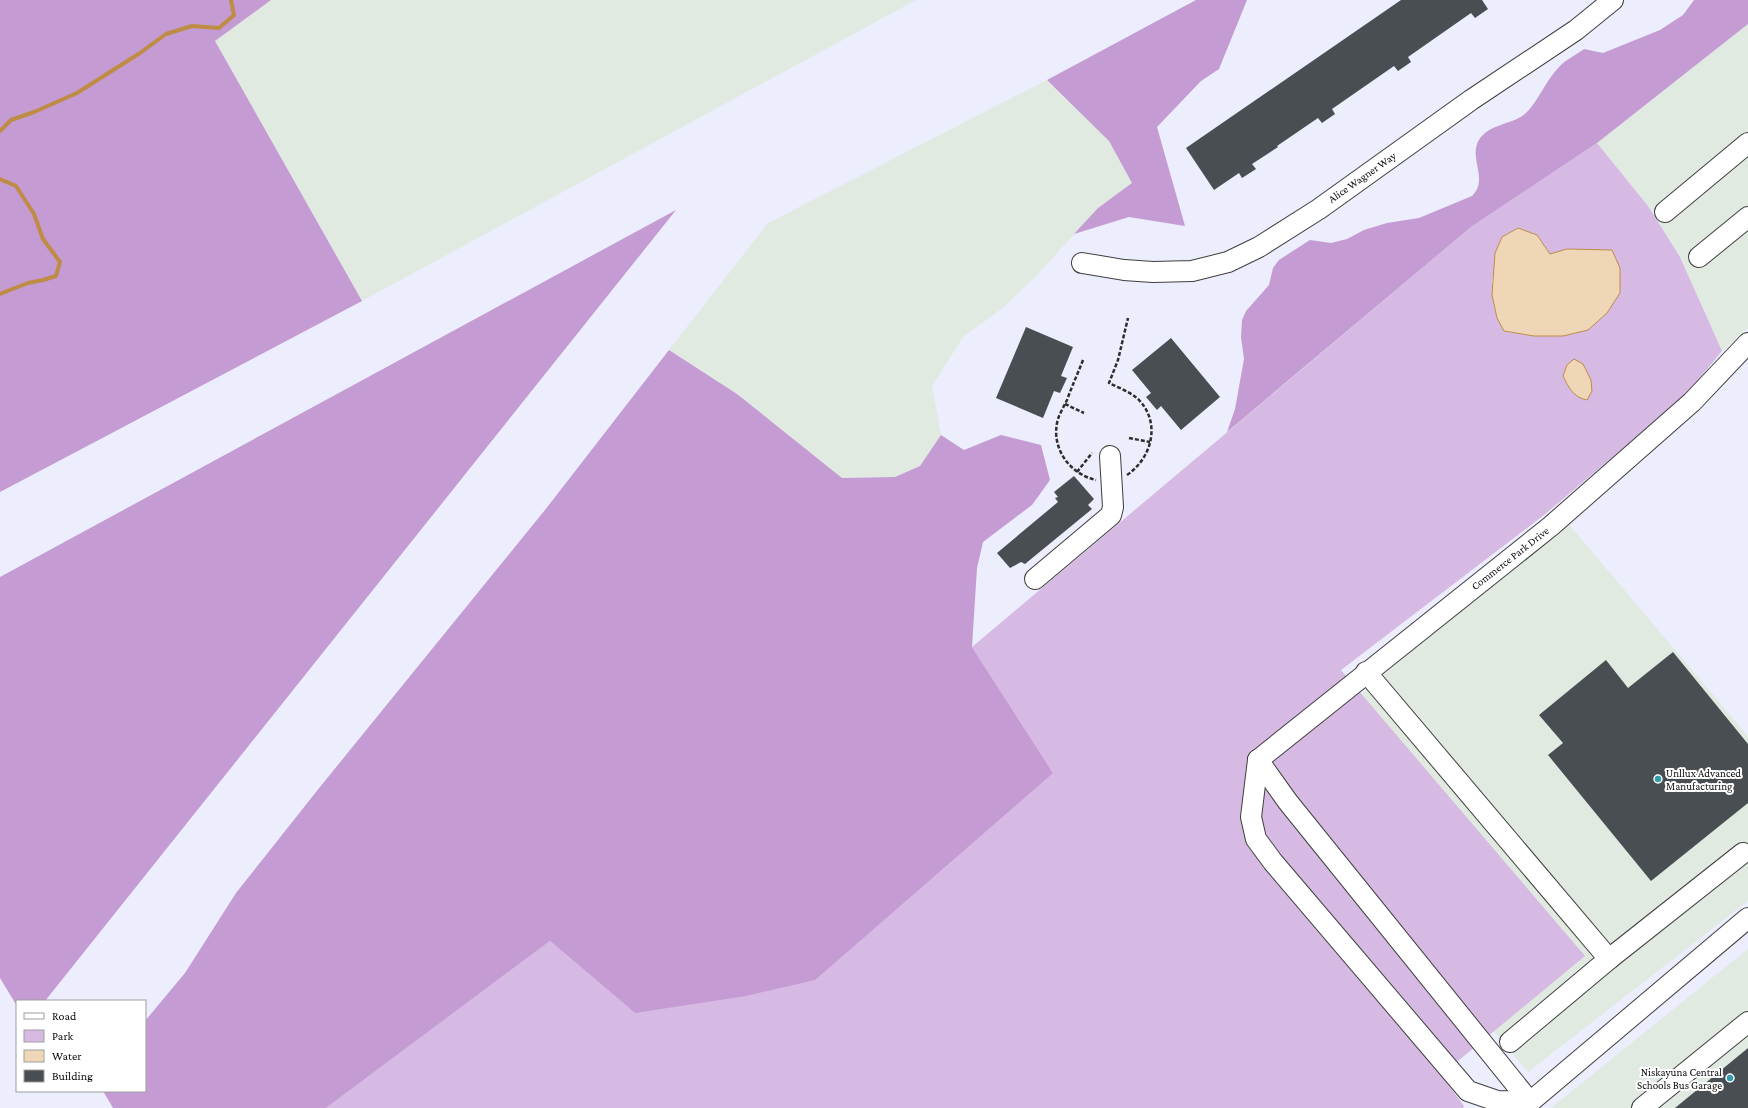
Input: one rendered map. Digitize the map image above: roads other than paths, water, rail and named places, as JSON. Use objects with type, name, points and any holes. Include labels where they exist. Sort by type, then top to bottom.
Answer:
[{"type":"street","name":"Alice Wagner Way","points":[[1082,263],[1124,270],[1153,272],[1192,271],[1228,262],[1259,247],[1318,209],[1471,100],[1576,30],[1613,0]]},
{"type":"street","points":[[1666,212],[1748,143]]},
{"type":"street","points":[[1699,257],[1748,217]]},
{"type":"street","name":"Commerce Park Drive","points":[[1258,760],[1366,672],[1551,526],[1692,402],[1748,342]]},
{"type":"street","points":[[1035,579],[1111,515],[1113,507],[1111,480],[1101,454]]},
{"type":"street","points":[[1366,672],[1609,959]]},
{"type":"street","points":[[1258,760],[1288,802],[1530,1102]]},
{"type":"street","points":[[1258,760],[1251,817],[1256,839],[1273,862],[1468,1091],[1497,1101],[1530,1102],[1748,918]]},
{"type":"street","points":[[1510,1042],[1609,959],[1743,853]]},
{"type":"street","points":[[1642,1108],[1748,1022]]},
{"type":"water","points":[[1518,228],[1537,235],[1550,254],[1567,249],[1612,250],[1620,268],[1620,293],[1607,313],[1588,330],[1563,336],[1534,336],[1504,331],[1497,318],[1492,295],[1495,253],[1502,237]]},
{"type":"water","points":[[1574,359],[1583,364],[1591,380],[1592,391],[1587,400],[1578,397],[1575,394],[1563,376],[1567,365]]},
{"type":"waterway","points":[[0,131],[11,120],[34,112],[77,93],[140,53],[166,34],[192,26],[219,28],[234,15],[231,0]]},
{"type":"waterway","points":[[0,179],[16,186],[34,214],[43,239],[60,262],[56,276],[28,283],[0,294]]},
{"type":"place","name":"Unllux Advanced Manufacturing","points":[[1658,779]]},
{"type":"place","name":"Niskayuna Central Schools Bus Garage","points":[[1730,1078]]}]
